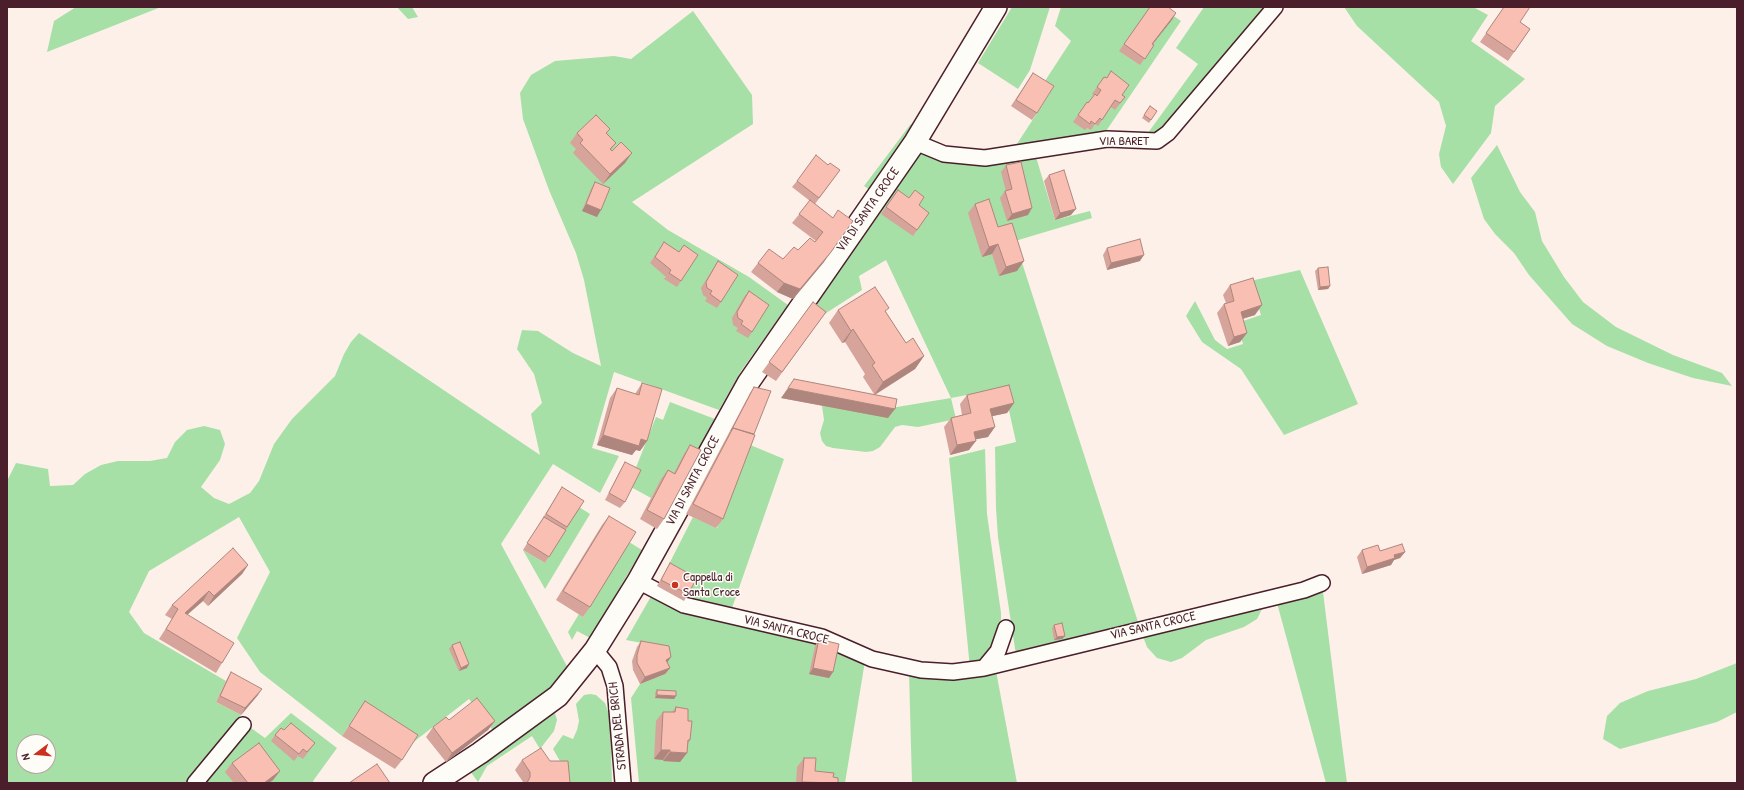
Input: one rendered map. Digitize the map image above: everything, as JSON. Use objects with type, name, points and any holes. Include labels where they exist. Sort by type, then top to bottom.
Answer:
[{"type":"main road","name":"VIA DI SANTA CROCE","points":[[434,783],[480,753],[558,696],[596,650],[638,581],[748,383],[915,142],[996,7]]},
{"type":"street","name":"VIA BARET","points":[[915,142],[944,154],[985,158],[1107,139],[1152,142],[1159,141],[1275,7]]},
{"type":"street","name":"VIA SANTA CROCE","points":[[638,581],[684,605],[822,637],[868,657],[884,662],[942,672],[970,671],[984,668],[1304,590],[1322,583]]},
{"type":"street","points":[[984,668],[998,651],[1005,637],[1006,628]]},
{"type":"street","name":"STRADA DEL BRICH","points":[[596,650],[609,667],[615,686],[623,783]]},
{"type":"street","points":[[195,783],[243,725]]},
{"type":"green space","points":[[76,7],[161,7],[47,52],[54,21]]},
{"type":"green space","points":[[397,7],[412,7],[418,17],[408,19]]},
{"type":"green space","points":[[1012,7],[1050,7],[1030,70],[1018,89],[978,63]]},
{"type":"green space","points":[[1061,7],[1161,7],[1181,21],[1104,134],[1015,147],[1050,93],[1041,87],[1071,41],[1055,26]]},
{"type":"green space","points":[[1204,7],[1270,7],[1163,133],[1145,137],[1198,64],[1176,48]]},
{"type":"green space","points":[[1344,7],[1473,7],[1488,15],[1471,41],[1525,79],[1495,106],[1491,133],[1453,184],[1441,167],[1439,154],[1446,126],[1439,102],[1357,26]]},
{"type":"green space","points":[[693,11],[752,95],[753,124],[632,202],[668,230],[749,277],[788,305],[741,371],[719,410],[614,372],[592,448],[619,456],[600,493],[553,464],[501,544],[569,670],[560,684],[495,733],[469,699],[411,744],[358,711],[342,736],[260,672],[237,638],[270,572],[239,517],[149,571],[129,612],[144,633],[226,681],[216,702],[241,715],[187,783],[7,783],[7,481],[16,463],[48,469],[50,486],[73,485],[85,474],[101,465],[118,461],[150,461],[167,458],[175,442],[187,430],[204,426],[220,430],[225,444],[220,460],[201,487],[214,498],[229,504],[250,493],[259,481],[274,444],[292,419],[335,376],[344,354],[351,342],[359,333],[540,455],[531,414],[542,403],[534,374],[517,349],[522,330],[538,331],[573,353],[601,366],[584,280],[576,253],[549,190],[523,119],[520,93],[531,75],[555,61],[614,56],[631,59]]},
{"type":"green space","points":[[919,118],[873,192],[864,186],[910,125]]},
{"type":"green space","points":[[1497,145],[1520,192],[1535,212],[1542,241],[1564,277],[1583,302],[1616,327],[1673,355],[1722,373],[1732,386],[1693,378],[1648,363],[1607,346],[1572,324],[1529,275],[1514,253],[1495,234],[1484,219],[1471,178]]},
{"type":"green space","points":[[918,153],[946,162],[970,165],[1036,157],[1055,220],[1090,211],[1092,218],[1015,241],[1139,625],[1016,655],[998,537],[996,508],[995,447],[1016,442],[1004,388],[951,398],[886,260],[859,276],[862,290],[823,315],[810,306]]},
{"type":"green space","points":[[1300,270],[1358,404],[1284,435],[1241,369],[1202,342],[1186,316],[1195,301],[1215,340],[1227,349],[1243,344],[1237,323],[1261,315],[1250,281]]},
{"type":"green space","points":[[951,398],[956,419],[918,427],[902,425],[895,427],[880,447],[873,451],[866,452],[833,448],[826,446],[822,441],[820,433],[824,420],[822,406],[891,408]]},
{"type":"green space","points":[[670,402],[715,419],[694,460],[668,483],[661,480],[651,498],[631,487],[635,470],[656,417],[663,420]]},
{"type":"green space","points":[[748,444],[784,459],[732,608],[810,626],[809,629],[687,602],[666,570],[693,517],[717,528]]},
{"type":"green space","points":[[985,449],[987,514],[1001,613],[1001,629],[989,656],[970,668],[949,458]]},
{"type":"green space","points":[[579,507],[590,514],[545,589],[523,550],[545,563]]},
{"type":"green space","points":[[629,542],[642,550],[590,638],[577,631],[572,640],[568,632],[579,614],[583,617]]},
{"type":"green space","points":[[1323,592],[1347,783],[1326,783],[1277,603]]},
{"type":"green space","points":[[653,593],[819,640],[865,661],[845,783],[639,783],[631,698],[640,684],[665,674],[663,647],[626,640]]},
{"type":"green space","points":[[1264,605],[1257,619],[1244,627],[1206,640],[1182,658],[1171,662],[1157,658],[1147,647],[1142,634]]},
{"type":"green space","points":[[1737,663],[1737,712],[1717,722],[1620,749],[1603,739],[1607,716],[1620,703],[1648,691],[1696,679]]},
{"type":"green space","points":[[996,671],[1017,783],[912,783],[909,672]]},
{"type":"green space","points":[[584,695],[596,695],[605,703],[610,717],[612,783],[565,783],[564,768],[553,749],[563,735],[573,739],[579,721],[576,704]]},
{"type":"green space","points":[[291,713],[337,748],[313,781],[314,783],[205,783],[251,728],[265,738]]},
{"type":"green space","points":[[555,713],[557,720],[554,731],[540,749],[532,736],[487,766],[478,782],[470,771]]},
{"type":"building","points":[[1150,7],[1168,7],[1176,13],[1152,44],[1154,45],[1145,59],[1124,44]]},
{"type":"building","points":[[1504,7],[1530,7],[1520,22],[1530,29],[1514,52],[1486,33]]},
{"type":"building","points":[[1111,71],[1129,85],[1122,95],[1125,97],[1120,103],[1115,100],[1102,120],[1100,118],[1095,124],[1091,121],[1090,124],[1078,115],[1095,94],[1097,96],[1101,90],[1097,87],[1104,77],[1107,78]]},
{"type":"building","points":[[1033,73],[1054,86],[1037,113],[1016,100]]},
{"type":"building","points":[[1150,106],[1157,111],[1151,120],[1144,115]]},
{"type":"building","points":[[596,115],[610,129],[606,133],[616,143],[610,149],[612,151],[621,142],[632,153],[610,174],[580,143],[583,140],[577,133]]},
{"type":"building","points":[[816,155],[828,165],[830,163],[840,170],[819,198],[797,181]]},
{"type":"building","points":[[1021,162],[1032,208],[1012,214],[1005,191],[1012,189],[1006,165]]},
{"type":"building","points":[[1064,170],[1076,209],[1060,213],[1049,175]]},
{"type":"building","points":[[595,182],[610,188],[601,210],[586,204]]},
{"type":"building","points":[[898,190],[909,198],[915,190],[924,197],[919,205],[929,213],[917,230],[886,207]]},
{"type":"building","points":[[989,199],[998,227],[1012,223],[1024,261],[1006,267],[998,244],[989,247],[975,204]]},
{"type":"building","points":[[810,200],[833,218],[838,210],[853,221],[831,252],[800,289],[784,283],[758,263],[769,249],[783,259],[794,247],[798,250],[810,238],[815,242],[823,232],[799,214]]},
{"type":"building","points":[[1140,239],[1144,255],[1111,263],[1107,248]]},
{"type":"building","points":[[664,242],[679,252],[684,245],[698,255],[681,281],[669,273],[671,270],[655,257]]},
{"type":"building","points":[[718,261],[738,275],[721,302],[710,294],[712,291],[707,288],[706,282]]},
{"type":"building","points":[[1328,267],[1330,286],[1320,287],[1318,268]]},
{"type":"building","points":[[1253,278],[1262,305],[1241,312],[1247,333],[1234,337],[1224,304],[1234,301],[1230,285]]},
{"type":"building","points":[[875,287],[889,308],[885,311],[906,343],[913,338],[924,356],[883,382],[872,365],[875,363],[853,329],[851,331],[838,310]]},
{"type":"building","points":[[749,291],[769,305],[752,332],[741,324],[743,321],[738,318],[737,312]]},
{"type":"building","points":[[813,302],[826,312],[782,372],[769,362]]},
{"type":"building","points":[[794,379],[897,399],[895,409],[788,388]]},
{"type":"building","points":[[642,383],[662,389],[647,441],[641,439],[639,446],[603,435],[617,388],[639,395]]},
{"type":"building","points":[[1009,385],[1014,403],[990,409],[995,427],[974,432],[976,441],[957,445],[951,418],[971,413],[967,395]]},
{"type":"building","points":[[754,387],[771,391],[754,434],[733,428],[731,431]]},
{"type":"building","points":[[733,428],[755,435],[723,519],[693,504]]},
{"type":"building","points":[[690,445],[701,450],[664,519],[647,510],[668,470],[675,474]]},
{"type":"building","points":[[625,462],[641,470],[625,502],[609,493]]},
{"type":"building","points":[[562,487],[584,501],[567,527],[546,514]]},
{"type":"building","points":[[609,516],[636,532],[590,607],[563,591]]},
{"type":"building","points":[[544,517],[566,530],[549,557],[527,543]]},
{"type":"building","points":[[1402,544],[1405,552],[1394,555],[1395,558],[1367,567],[1362,550],[1378,545],[1380,551]]},
{"type":"building","points":[[233,548],[248,565],[214,596],[209,591],[185,613],[234,643],[222,663],[166,629],[178,609],[172,605]]},
{"type":"building","points":[[670,563],[697,578],[688,594],[661,580]]},
{"type":"building","points":[[1062,623],[1065,636],[1057,637],[1054,625]]},
{"type":"building","points":[[819,639],[839,644],[833,672],[813,668]]},
{"type":"building","points":[[641,641],[669,646],[671,657],[666,660],[670,668],[645,677],[637,663],[637,655]]},
{"type":"building","points":[[460,642],[469,664],[461,668],[452,645]]},
{"type":"building","points":[[231,672],[262,689],[245,708],[220,696]]},
{"type":"building","points":[[657,690],[676,691],[676,696],[657,695]]},
{"type":"building","points":[[477,698],[495,721],[452,753],[433,727],[446,717],[449,720]]},
{"type":"building","points":[[365,701],[418,735],[402,760],[349,726]]},
{"type":"building","points":[[676,707],[688,709],[688,721],[692,721],[687,753],[661,750],[663,712],[675,712]]},
{"type":"building","points":[[291,723],[315,743],[307,752],[303,749],[299,754],[275,735],[281,728],[284,730]]},
{"type":"building","points":[[259,743],[280,771],[264,783],[248,783],[232,763]]},
{"type":"building","points":[[541,748],[550,761],[568,761],[570,783],[527,783],[530,777],[530,772],[522,760]]},
{"type":"building","points":[[804,758],[816,758],[815,771],[834,773],[833,777],[838,778],[838,783],[802,782]]},
{"type":"building","points":[[377,764],[390,783],[349,783]]},
{"type":"place","name":"Cappella di Santa Croce","points":[[675,585]]}]
